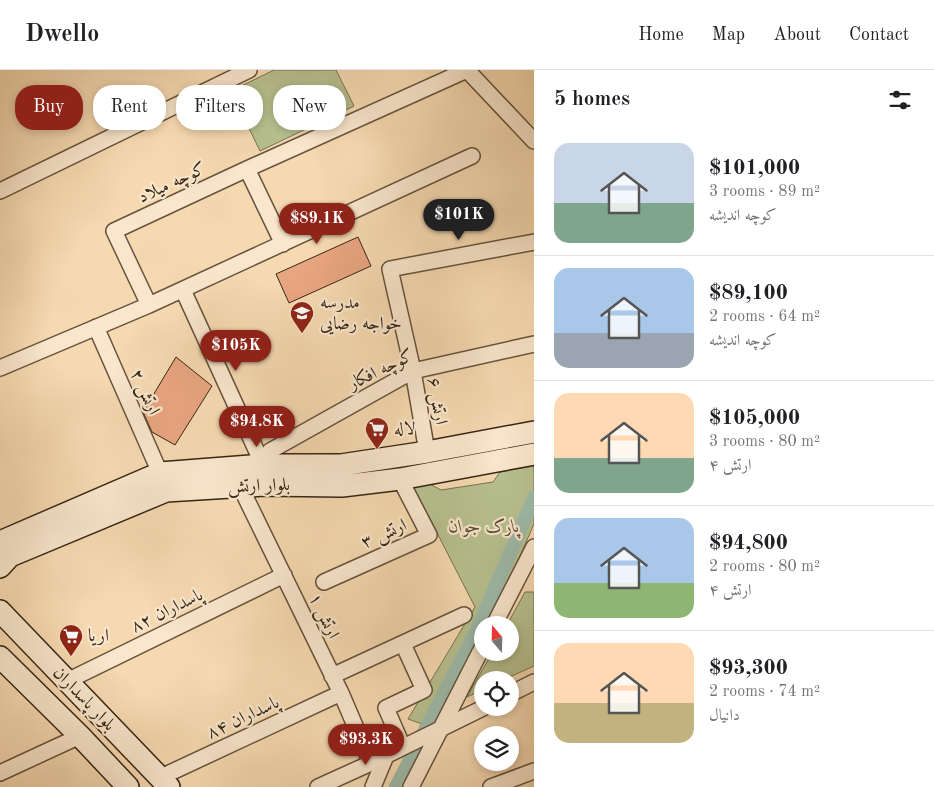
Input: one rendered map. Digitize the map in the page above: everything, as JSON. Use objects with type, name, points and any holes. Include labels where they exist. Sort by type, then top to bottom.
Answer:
[{"type":"street","points":[[0,191],[249,70]]},
{"type":"street","points":[[467,70],[534,140]]},
{"type":"street","name":"کوچه میلاد","points":[[149,305],[114,231],[467,70]]},
{"type":"street","points":[[0,368],[183,290],[472,156]]},
{"type":"street","points":[[247,169],[283,244]]},
{"type":"street","name":"ارتش ۶","points":[[427,452],[413,372],[390,269],[534,242]]},
{"type":"street","points":[[183,290],[264,475]]},
{"type":"street","name":"ارتش ۲","points":[[96,327],[160,473]]},
{"type":"street","name":"کوچه افکار","points":[[264,475],[270,451],[413,372],[534,344]]},
{"type":"street","name":"بلوار ارتش","points":[[0,567],[10,556],[166,490],[240,486],[264,475],[427,452],[534,432]]},
{"type":"street","name":"بلوار ارتش","points":[[0,542],[160,473],[264,475],[342,486],[400,479],[534,454]]},
{"type":"street","name":"ارتش ۳","points":[[324,582],[429,535],[400,479]]},
{"type":"street","name":"ارتش ۱","points":[[240,486],[341,693],[370,763]]},
{"type":"street","points":[[499,616],[534,549]]},
{"type":"street","name":"پاسداران ۸۲","points":[[67,680],[284,575]]},
{"type":"street","name":"بلوار پاسداران","points":[[0,611],[155,772]]},
{"type":"street","points":[[332,676],[464,615]]},
{"type":"street","points":[[403,644],[424,690],[386,708],[408,745]]},
{"type":"street","name":"بلوار پاسداران","points":[[0,657],[125,782]]},
{"type":"street","points":[[411,787],[436,731],[475,661]]},
{"type":"street","points":[[519,690],[534,682]]},
{"type":"street","name":"پاسداران ۸۴","points":[[155,772],[341,693]]},
{"type":"street","points":[[318,787],[474,712]]},
{"type":"street","points":[[0,773],[80,736]]},
{"type":"street","points":[[373,787],[386,756]]},
{"type":"street","points":[[125,782],[142,769],[155,772]]},
{"type":"street","points":[[491,787],[534,771]]},
{"type":"green space","points":[[274,70],[336,70],[344,85],[273,85],[273,130],[304,130],[260,151],[250,130],[263,130],[263,85],[243,85]]},
{"type":"green space","points":[[346,90],[354,106],[346,110]]},
{"type":"green space","name":"پارک جوان","points":[[534,466],[534,524],[494,616],[474,616],[474,652],[438,717],[422,724],[408,719],[475,607],[413,486],[428,483],[441,490],[493,482],[500,472]]},
{"type":"green space","points":[[525,592],[534,592],[534,666],[519,673],[519,671],[482,671],[487,661],[519,661],[519,616],[512,616]]},
{"type":"green space","points":[[474,685],[474,694],[467,697]]},
{"type":"building","points":[[358,237],[371,266],[289,303],[276,274]]},
{"type":"building","points":[[176,357],[212,386],[175,445],[152,432],[143,412]]},
{"type":"waterway","points":[[396,787],[478,627],[534,498]]},
{"type":"place","name":"مدرسه خواجه رضایی","points":[[302,334]]},
{"type":"place","name":"لاله","points":[[377,450]]},
{"type":"place","name":"اریا","points":[[71,657]]}]
